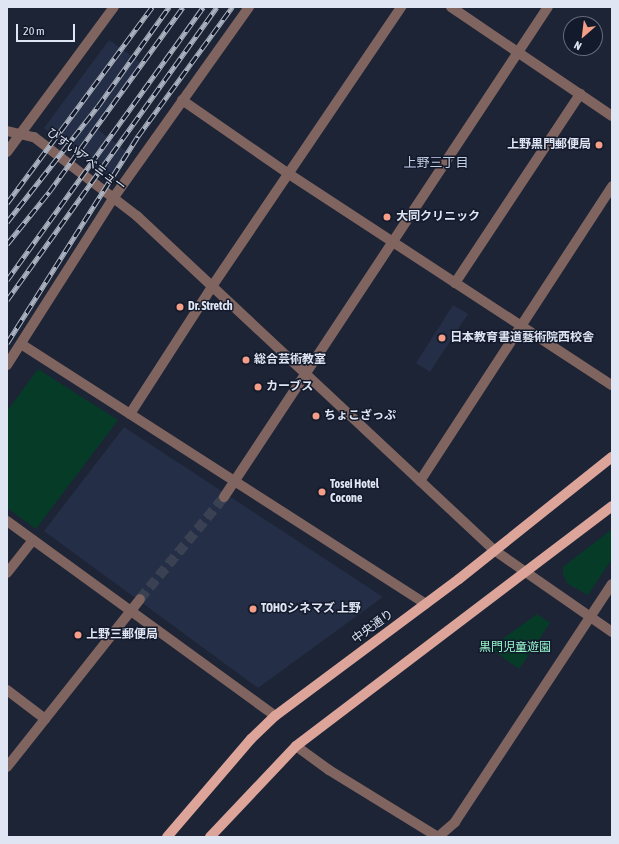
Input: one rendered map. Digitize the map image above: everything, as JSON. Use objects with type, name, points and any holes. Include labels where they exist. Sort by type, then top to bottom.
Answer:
[{"type":"main road","name":"中央通り","points":[[167,837],[251,739],[275,716],[426,604],[612,457]]},
{"type":"main road","points":[[210,837],[296,746],[612,506]]},
{"type":"street","points":[[7,152],[114,7]]},
{"type":"street","points":[[7,365],[114,197],[249,7]]},
{"type":"street","points":[[130,414],[213,284],[401,7]]},
{"type":"street","points":[[451,7],[612,116]]},
{"type":"street","points":[[224,497],[548,7]]},
{"type":"street","points":[[455,283],[580,94]]},
{"type":"street","points":[[182,100],[289,174],[394,241],[520,326],[612,385]]},
{"type":"street","name":"ひすいアベニュー","points":[[7,131],[34,137],[126,206],[213,284],[494,550],[612,632]]},
{"type":"street","points":[[420,481],[612,186]]},
{"type":"street","points":[[21,344],[426,604]]},
{"type":"street","points":[[7,521],[275,716]]},
{"type":"street","points":[[7,573],[32,540]]},
{"type":"street","points":[[296,746],[329,770],[438,837],[455,822],[612,584]]},
{"type":"street","points":[[7,767],[140,599]]},
{"type":"street","points":[[7,690],[45,719]]},
{"type":"shaded area","points":[[109,40],[144,65],[97,129],[130,154],[113,179],[44,128]]},
{"type":"shaded area","name":"日本教育書道藝術院西校舎","points":[[453,305],[468,314],[430,372],[416,363]]},
{"type":"shaded area","points":[[124,427],[383,597],[258,688],[44,531]]},
{"type":"green space","points":[[38,369],[118,420],[36,529],[7,508],[7,411]]},
{"type":"green space","points":[[612,529],[612,559],[588,595],[568,584],[563,574],[563,567]]},
{"type":"green space","name":"黒門児童遊園","points":[[537,614],[550,623],[519,669],[490,648]]},
{"type":"tunnel","points":[[140,599],[224,497]]},
{"type":"railway","points":[[7,203],[152,7]]},
{"type":"railway","points":[[7,222],[98,106],[169,7]]},
{"type":"railway","points":[[7,244],[49,192],[183,7]]},
{"type":"railway","points":[[7,280],[203,7]]},
{"type":"railway","points":[[7,300],[217,7]]},
{"type":"railway","points":[[7,343],[138,136],[232,7]]},
{"type":"place","name":"上野黒門郵便局","points":[[599,145]]},
{"type":"place","name":"大同クリニック","points":[[387,217]]},
{"type":"place","name":"Dr. Stretch","points":[[180,307]]},
{"type":"place","name":"日本教育書道藝術院西校舎","points":[[442,338]]},
{"type":"place","name":"総合芸術教室","points":[[246,360]]},
{"type":"place","name":"カーブス","points":[[258,387]]},
{"type":"place","name":"ちょこざっぷ","points":[[316,416]]},
{"type":"place","name":"Tosei Hotel Cocone","points":[[322,492]]},
{"type":"place","name":"TOHOシネマズ 上野","points":[[253,609]]},
{"type":"place","name":"上野三郵便局","points":[[78,635]]},
{"type":"district","name":"上野三丁目","points":[[436,163]]}]
